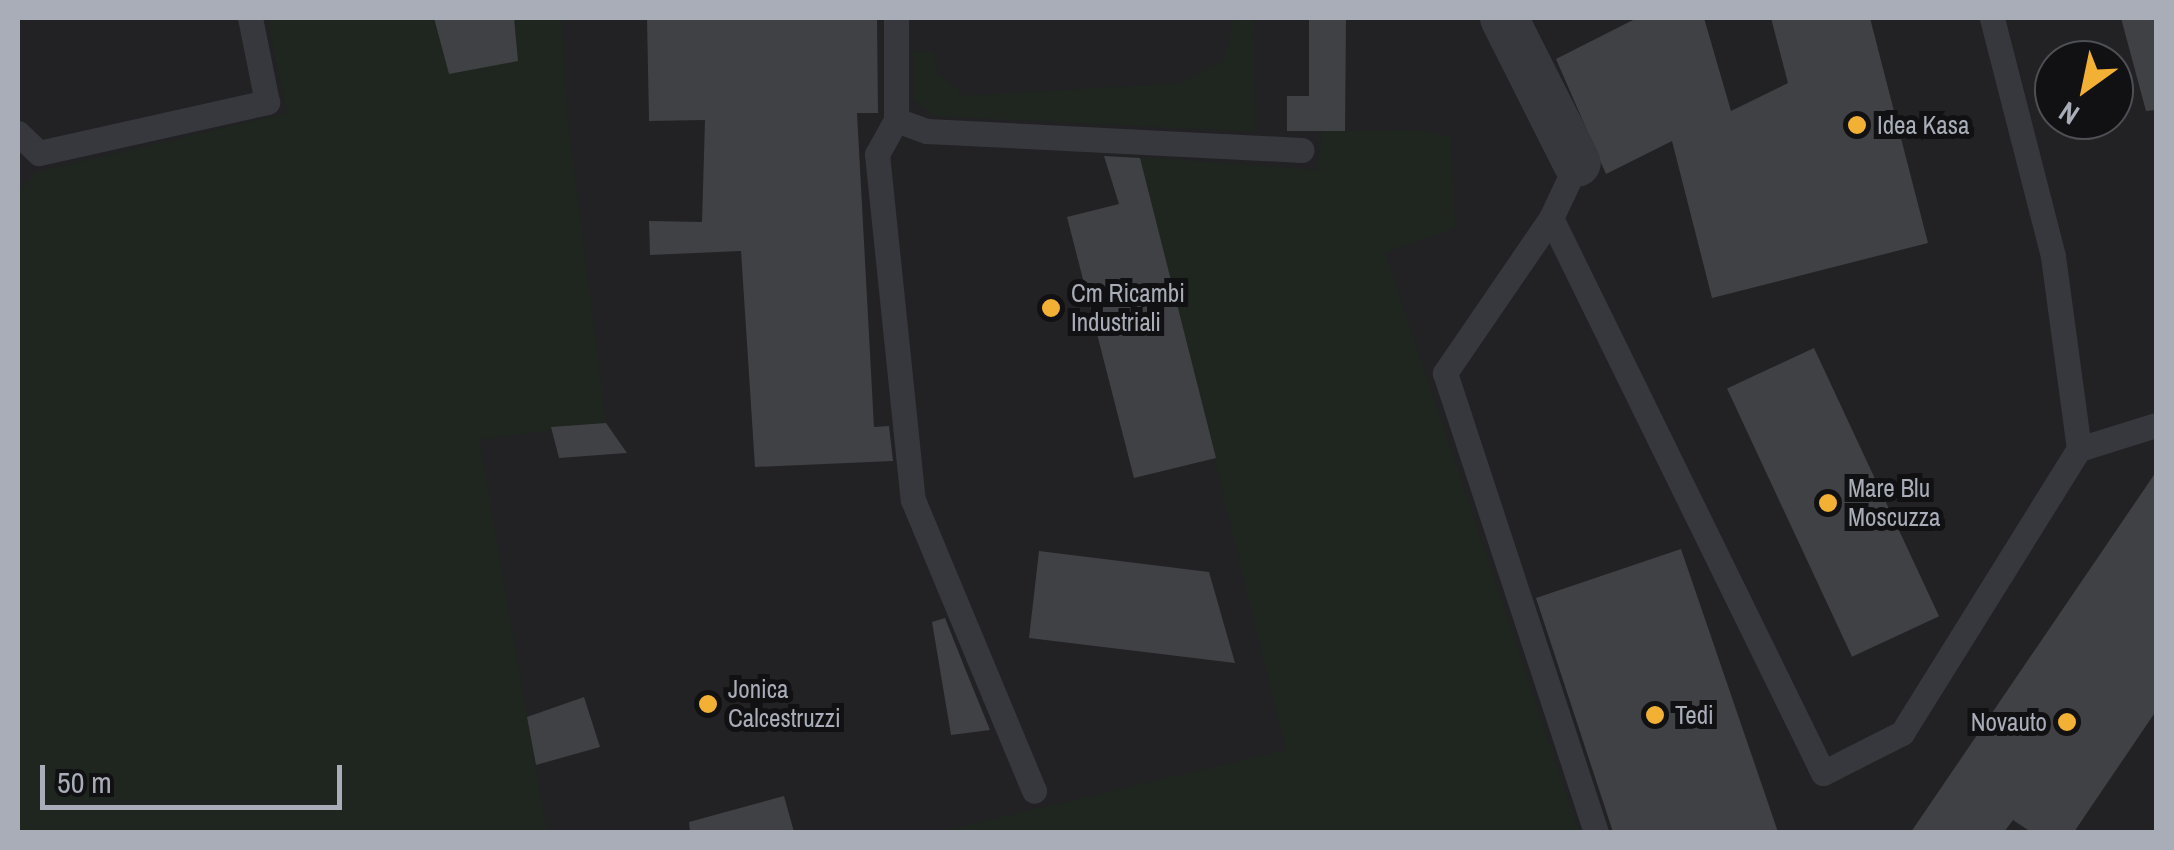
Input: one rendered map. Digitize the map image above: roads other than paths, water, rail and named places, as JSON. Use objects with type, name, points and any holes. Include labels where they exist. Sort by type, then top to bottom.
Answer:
[{"type":"street","points":[[1504,18],[1577,164]]},
{"type":"lane","points":[[18,133],[40,154],[267,102],[250,18]]},
{"type":"lane","points":[[896,18],[896,120],[877,154],[913,500],[1034,791]]},
{"type":"lane","points":[[1551,218],[1822,773],[1902,733],[2079,449],[2053,256],[1992,18]]},
{"type":"lane","points":[[896,120],[927,131],[1302,150]]},
{"type":"lane","points":[[1577,164],[1551,218],[1445,373],[1596,832]]},
{"type":"lane","points":[[2079,449],[2156,425]]},
{"type":"place","name":"Idea Kasa","points":[[1857,125]]},
{"type":"place","name":"Cm Ricambi Industriali","points":[[1051,308]]},
{"type":"place","name":"Mare Blu Moscuzza","points":[[1828,503]]},
{"type":"place","name":"Jonica Calcestruzzi","points":[[708,704]]},
{"type":"place","name":"Tedi","points":[[1655,715]]},
{"type":"place","name":"Novauto","points":[[2067,722]]}]
